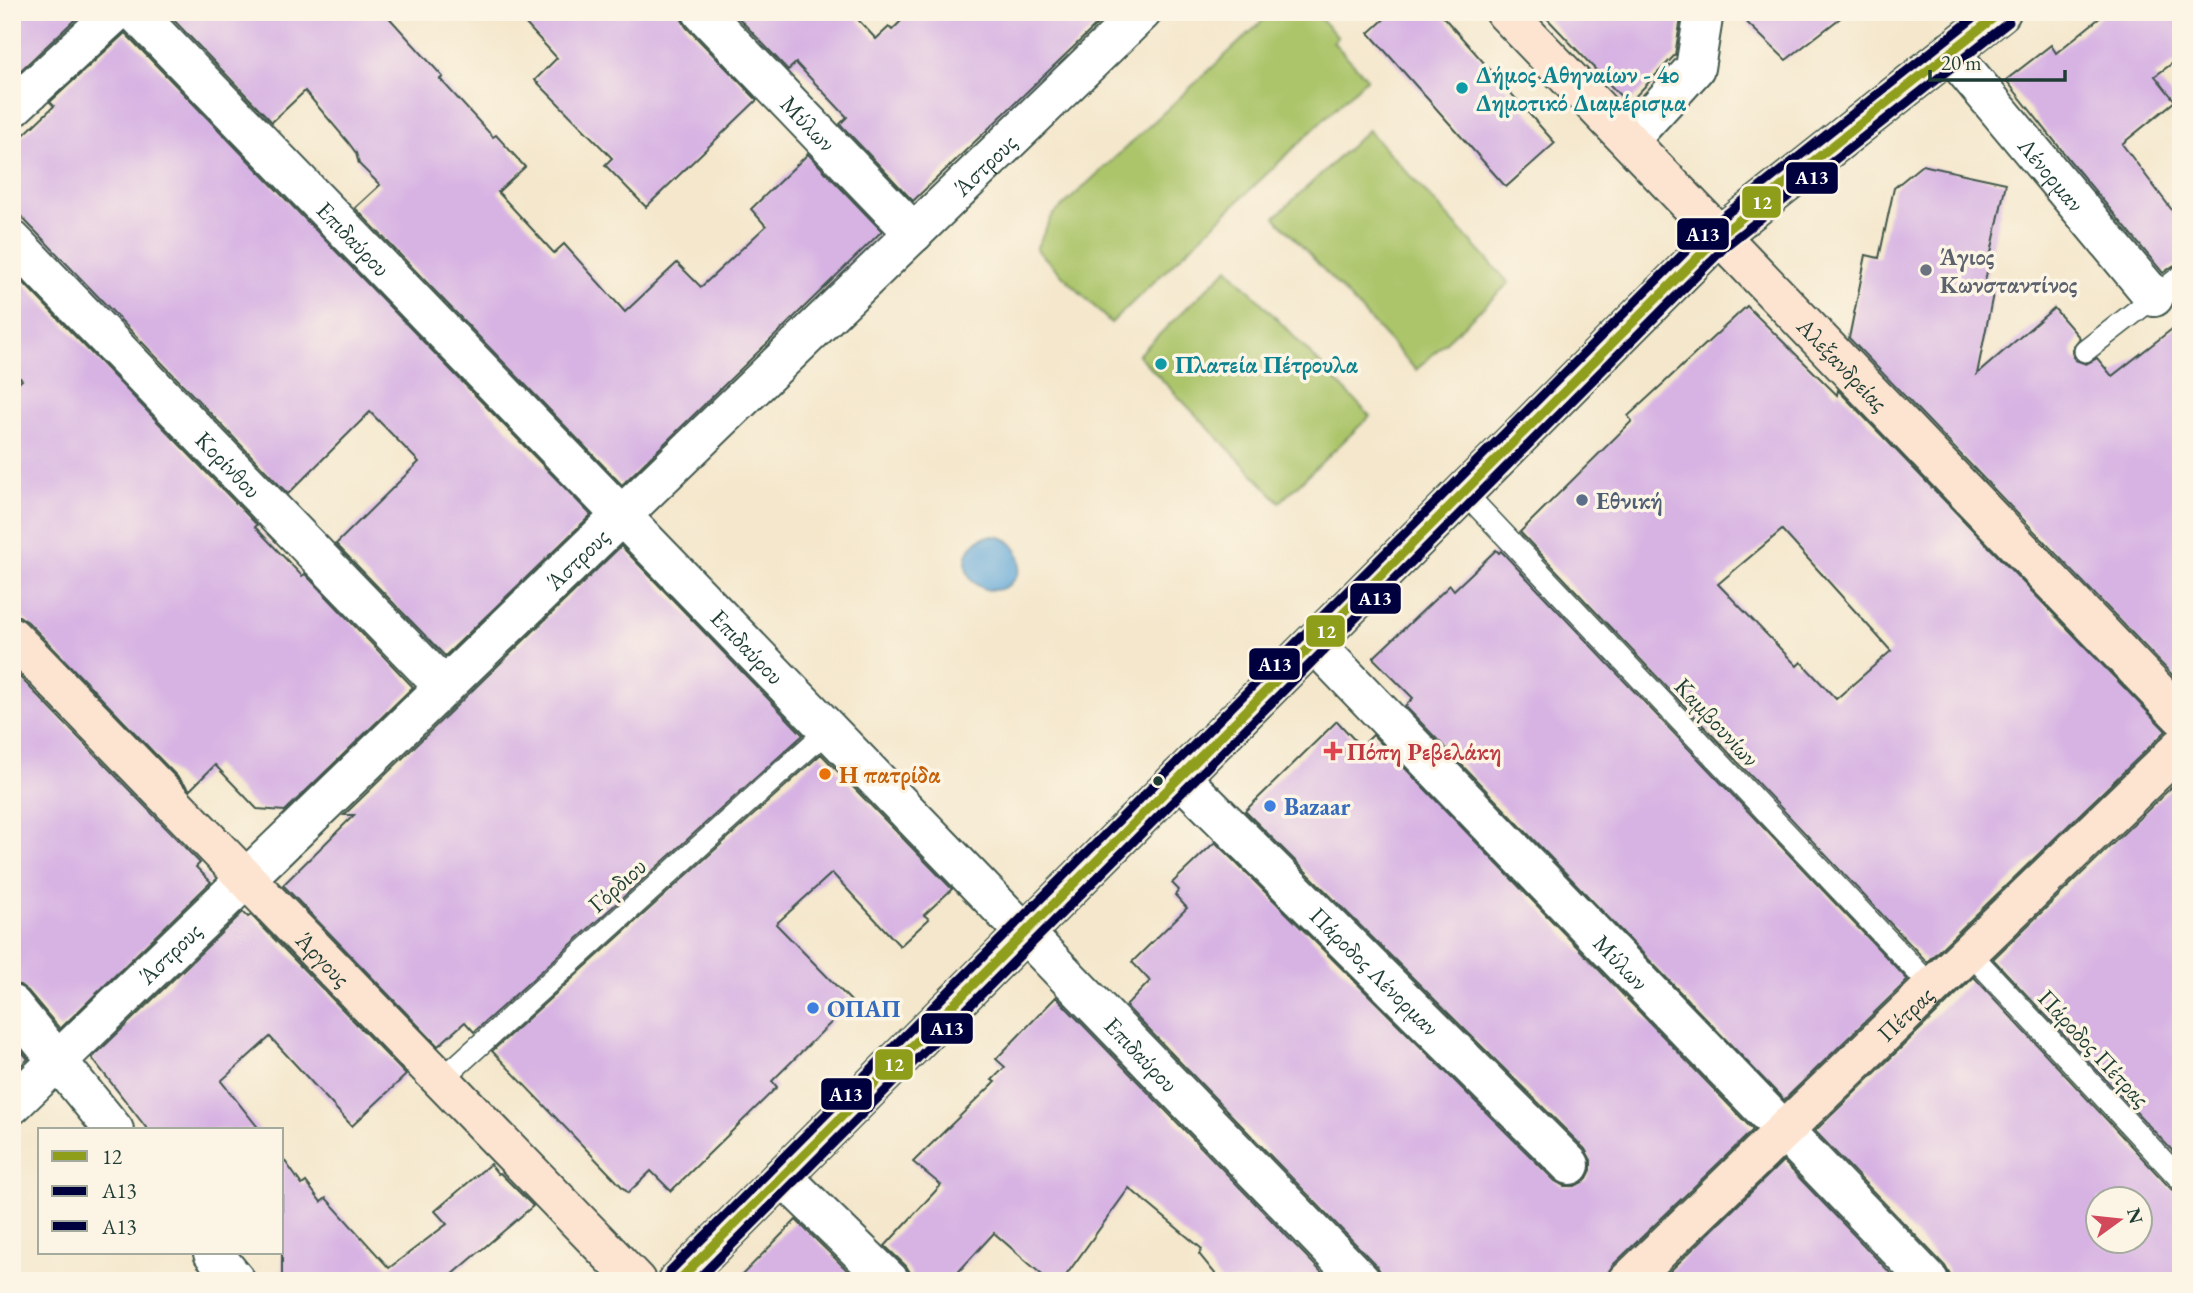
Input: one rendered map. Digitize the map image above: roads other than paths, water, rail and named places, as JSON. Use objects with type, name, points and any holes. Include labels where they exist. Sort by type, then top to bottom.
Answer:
[{"type":"main road","name":"Αλεξανδρείας","points":[[1505,12],[2181,716]]},
{"type":"main road","points":[[678,1281],[1719,236],[2001,12]]},
{"type":"main road","name":"Άργους","points":[[12,637],[636,1281]]},
{"type":"main road","name":"Πέτρας","points":[[1628,1281],[2181,747]]},
{"type":"street","points":[[12,108],[116,12]]},
{"type":"street","name":"Επιδαύρου","points":[[135,12],[1361,1281]]},
{"type":"street","name":"Μύλων","points":[[702,12],[914,233]]},
{"type":"street","name":"Άστρους","points":[[12,1105],[1142,12]]},
{"type":"street","points":[[1629,140],[1695,68],[1704,12]]},
{"type":"street","name":"Λένορμαν","points":[[1951,52],[2167,287]]},
{"type":"street","name":"Κορίνθου","points":[[12,240],[444,687]]},
{"type":"street","name":"Μύλων","points":[[1314,643],[1929,1281]]},
{"type":"street","name":"Πάροδος Λένορμαν","points":[[1180,777],[1570,1165]]},
{"type":"street","points":[[12,1005],[112,1128]]},
{"type":"street","points":[[782,1176],[890,1281]]},
{"type":"street","points":[[214,1254],[236,1281]]},
{"type":"lane","points":[[2085,351],[2167,287]]},
{"type":"lane","name":"Καμβουνίων","points":[[1464,492],[1932,988]]},
{"type":"lane","name":"Γόρδιου","points":[[442,1080],[828,730]]},
{"type":"lane","name":"Πάροδος Πέτρας","points":[[1969,952],[2181,1180]]},
{"type":"water","points":[[993,536],[1012,544],[1020,563],[1012,582],[993,590],[974,582],[966,563],[974,544]]},
{"type":"place","name":"Δήμος Αθηναίων - 4ο Δημοτικό Διαμέρισμα","points":[[1462,88]]},
{"type":"place","name":"Άγιος Κωνσταντίνος","points":[[1926,270]]},
{"type":"place","name":"Πλατεία Πέτρουλα","points":[[1161,364]]},
{"type":"place","name":"Εθνική","points":[[1582,500]]},
{"type":"place","name":"Πόπη Ρεβελάκη","points":[[1333,751]]},
{"type":"place","name":"Η πατρίδα","points":[[825,774]]},
{"type":"place","name":"Bazaar","points":[[1270,806]]},
{"type":"place","name":"ΟΠΑΠ","points":[[813,1008]]}]
